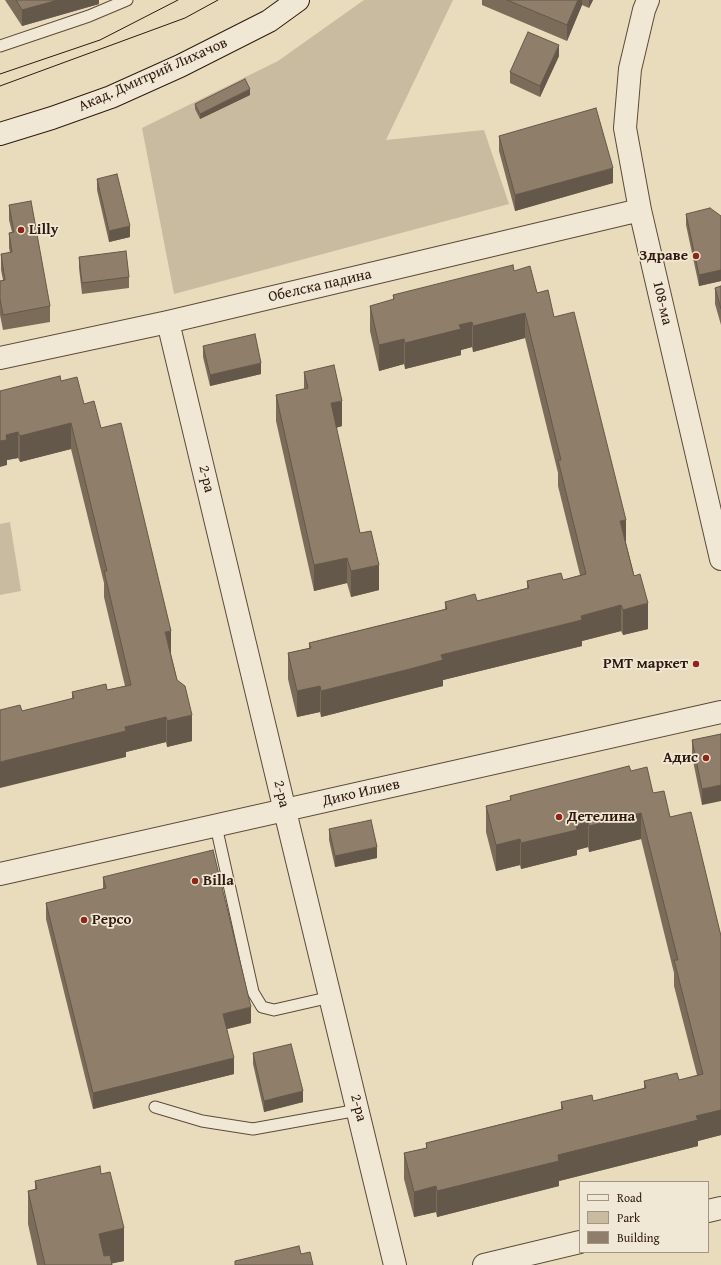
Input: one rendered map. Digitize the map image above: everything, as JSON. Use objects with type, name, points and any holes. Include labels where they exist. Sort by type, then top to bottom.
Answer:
[{"type":"street","name":"Акад. Дмитрий Лихачов","points":[[0,134],[52,118],[111,97],[180,66],[269,21],[298,0]]},
{"type":"street","name":"108-ма","points":[[648,0],[644,10],[630,70],[625,128],[640,210],[721,559]]},
{"type":"street","name":"Обелска падина","points":[[0,358],[168,322],[640,210]]},
{"type":"street","name":"2-ра","points":[[168,322],[396,1265]]},
{"type":"street","name":"Дико Илиев","points":[[0,880],[216,826],[721,712]]},
{"type":"street","points":[[709,1211],[721,1208]]},
{"type":"street","points":[[484,1265],[579,1242]]},
{"type":"lane","points":[[0,46],[89,16],[125,0]]},
{"type":"lane","points":[[216,826],[253,992],[262,1007],[274,1010],[331,997]]},
{"type":"lane","points":[[155,1107],[202,1121],[253,1129],[358,1110]]},
{"type":"green space","points":[[364,0],[453,0],[386,140],[484,130],[509,204],[174,294],[142,128],[278,61]]},
{"type":"green space","points":[[10,522],[21,591],[0,595],[0,524]]},
{"type":"building","points":[[16,0],[58,0],[22,10]]},
{"type":"building","points":[[507,0],[578,0],[567,25]]},
{"type":"building","points":[[528,32],[559,45],[540,86],[510,72]]},
{"type":"building","points":[[245,79],[250,89],[200,114],[195,104]]},
{"type":"building","points":[[596,108],[613,168],[515,195],[499,136]]},
{"type":"building","points":[[117,174],[130,226],[109,231],[97,179]]},
{"type":"building","points":[[31,201],[50,306],[3,315],[0,299],[0,281],[5,280],[1,254],[12,252],[9,233],[14,232],[9,205]]},
{"type":"building","points":[[710,208],[721,216],[721,270],[699,275],[686,214]]},
{"type":"building","points":[[126,251],[129,277],[82,283],[79,257]]},
{"type":"building","points":[[513,265],[514,271],[530,266],[537,293],[548,290],[554,317],[574,312],[626,520],[620,521],[634,576],[640,574],[648,603],[623,610],[621,605],[581,616],[582,620],[441,655],[443,660],[410,669],[321,691],[320,686],[297,691],[288,653],[311,648],[309,643],[447,609],[445,602],[475,594],[477,601],[529,588],[527,581],[561,573],[563,580],[586,574],[558,460],[561,460],[525,313],[473,326],[472,322],[459,325],[461,329],[405,343],[404,339],[379,345],[370,306],[394,299],[393,295]]},
{"type":"building","points":[[721,286],[721,309],[715,288]]},
{"type":"building","points":[[255,334],[261,363],[210,375],[203,346]]},
{"type":"building","points":[[334,365],[342,401],[331,403],[360,533],[371,531],[379,565],[351,571],[347,558],[314,565],[276,395],[308,388],[304,372]]},
{"type":"building","points":[[60,376],[61,381],[77,377],[84,404],[94,401],[101,428],[121,423],[171,631],[165,632],[177,680],[185,686],[192,715],[167,721],[166,717],[125,727],[126,731],[0,762],[0,710],[20,705],[22,711],[74,698],[72,692],[106,684],[107,690],[131,685],[104,571],[107,571],[71,423],[20,436],[18,432],[6,435],[7,440],[0,441],[0,391]]},
{"type":"building","points":[[721,734],[721,785],[702,789],[692,740]]},
{"type":"building","points":[[629,766],[631,771],[647,767],[653,793],[664,791],[670,817],[691,812],[721,936],[721,1110],[696,1116],[698,1120],[558,1155],[559,1161],[437,1191],[436,1186],[414,1192],[404,1153],[427,1148],[426,1143],[563,1109],[561,1102],[592,1095],[593,1101],[646,1088],[644,1081],[677,1073],[679,1080],[703,1074],[674,960],[678,960],[641,813],[589,826],[588,822],[576,825],[577,830],[521,843],[520,839],[496,845],[486,806],[511,800],[510,796]]},
{"type":"building","points":[[371,820],[377,847],[335,856],[329,829]]},
{"type":"building","points":[[213,850],[251,1007],[223,1014],[234,1058],[93,1093],[46,903],[106,888],[103,877]]},
{"type":"building","points":[[291,1044],[303,1091],[264,1101],[253,1053]]},
{"type":"building","points":[[100,1166],[101,1174],[110,1172],[124,1228],[99,1234],[104,1256],[110,1255],[112,1265],[45,1265],[28,1191],[37,1189],[35,1181]]},
{"type":"building","points":[[299,1246],[301,1254],[310,1252],[313,1265],[235,1265],[235,1261]]},
{"type":"tram line","points":[[0,74],[100,40],[178,0]]},
{"type":"tram line","points":[[0,86],[185,18],[218,0]]},
{"type":"place","name":"Lilly","points":[[21,230]]},
{"type":"place","name":"Здраве","points":[[696,256]]},
{"type":"place","name":"РМТ маркет","points":[[696,664]]},
{"type":"place","name":"Адис","points":[[706,758]]},
{"type":"place","name":"Детелина","points":[[559,817]]},
{"type":"place","name":"Billa","points":[[195,881]]},
{"type":"place","name":"Pepco","points":[[84,920]]}]
